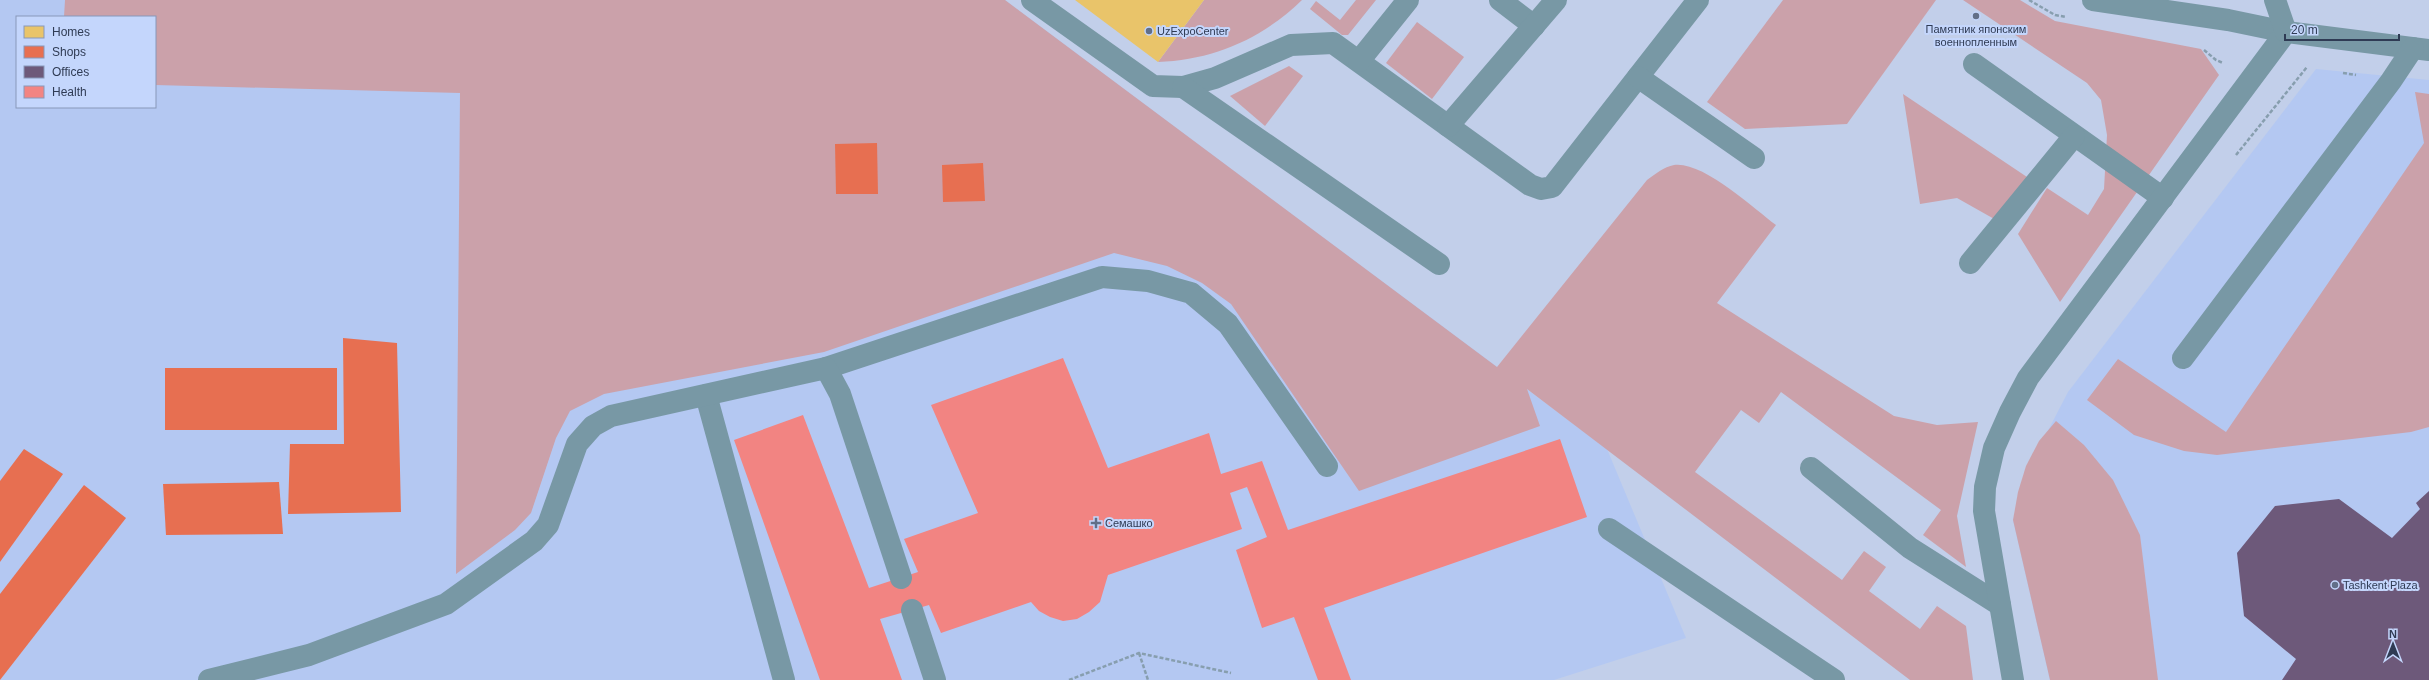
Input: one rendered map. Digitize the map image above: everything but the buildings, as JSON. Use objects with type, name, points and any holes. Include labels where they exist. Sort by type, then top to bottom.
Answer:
[{"type":"street","points":[[1032,0],[1153,86],[1183,87],[1215,78],[1291,45],[1333,43],[1530,186],[1546,189],[1552,187],[1698,0]]},
{"type":"street","points":[[1358,61],[1408,0]]},
{"type":"street","points":[[1500,0],[1534,26]]},
{"type":"street","points":[[1448,126],[1556,0]]},
{"type":"street","points":[[2093,0],[2228,20],[2286,32],[2421,49]]},
{"type":"street","points":[[2275,0],[2286,32]]},
{"type":"street","points":[[2013,680],[1984,512],[1988,468],[1999,436],[2028,378],[2164,198],[2286,32]]},
{"type":"street","points":[[2183,358],[2391,82],[2421,49]]},
{"type":"street","points":[[1974,64],[2074,136],[2164,198]]},
{"type":"street","points":[[1638,77],[1754,158]]},
{"type":"street","points":[[1183,87],[1439,264]]},
{"type":"street","points":[[1970,264],[2074,136]]},
{"type":"street","points":[[210,680],[309,655],[446,604],[534,541],[548,525],[577,444],[593,426],[611,416],[826,368],[1102,277],[1148,281],[1191,293],[1228,324],[1327,466]]},
{"type":"street","points":[[826,368],[840,394],[901,578]]},
{"type":"street","points":[[706,395],[784,680]]},
{"type":"street","points":[[1811,468],[1910,548],[2000,605]]},
{"type":"street","points":[[1608,529],[1834,680]]},
{"type":"street","points":[[912,610],[935,680]]},
{"type":"path","points":[[2234,158],[2306,67]]},
{"type":"path","points":[[1139,653],[1148,680]]},
{"type":"path","points":[[1069,680],[1139,653],[1231,673]]},
{"type":"shaded area","points":[[0,0],[1005,0],[1607,449],[1686,638],[1554,680],[0,680]]},
{"type":"shaded area","points":[[65,0],[1005,0],[1497,367],[1647,180],[1663,169],[1674,165],[1686,166],[1699,170],[1741,197],[1776,225],[1717,303],[1894,416],[1937,425],[1978,422],[1957,516],[1966,567],[1923,535],[1941,510],[1781,392],[1759,423],[1741,410],[1695,472],[1842,580],[1864,551],[1886,567],[1869,591],[1920,629],[1937,606],[1966,626],[1973,680],[1910,680],[1527,389],[1540,426],[1359,491],[1231,304],[1202,283],[1167,266],[1114,253],[824,352],[604,394],[570,411],[556,438],[531,513],[515,530],[456,574],[460,93],[156,85],[156,16],[64,16]]},
{"type":"shaded area","points":[[1204,0],[1302,0],[1287,14],[1270,26],[1236,45],[1198,57],[1158,62]]},
{"type":"shaded area","points":[[1356,0],[1376,0],[1348,35],[1342,35],[1310,9],[1316,1],[1340,20]]},
{"type":"shaded area","points":[[1783,0],[1936,0],[1847,124],[1745,129],[1707,102]]},
{"type":"shaded area","points":[[1963,0],[2020,0],[2055,21],[2201,49],[2219,75],[2060,302],[2018,234],[2047,188],[2088,215],[2104,189],[2107,135],[2101,100],[2087,83]]},
{"type":"shaded area","points":[[1417,22],[1464,57],[1432,99],[1386,63]]},
{"type":"shaded area","points":[[1289,66],[1303,76],[1265,126],[1230,96]]},
{"type":"shaded area","points":[[2316,69],[2429,80],[2429,680],[2050,680],[2013,520],[2024,477],[2068,392]]},
{"type":"shaded area","points":[[2415,92],[2429,94],[2429,427],[2411,432],[2217,455],[2184,451],[2134,435],[2087,400],[2118,359],[2226,432],[2424,143]]},
{"type":"shaded area","points":[[1903,94],[2027,177],[1996,220],[1957,198],[1920,204]]},
{"type":"shaded area","points":[[2056,421],[2084,445],[2113,480],[2140,535],[2158,680],[2050,680],[2013,520],[2018,492],[2026,466],[2039,441]]},
{"type":"place","name":"Памятник японским военнопленным","points":[[1976,16]]},
{"type":"place","name":"UzExpoCenter","points":[[1149,31]]},
{"type":"place","name":"Семашко","points":[[1096,523]]},
{"type":"place","name":"Tashkent Plaza","points":[[2335,585]]}]
